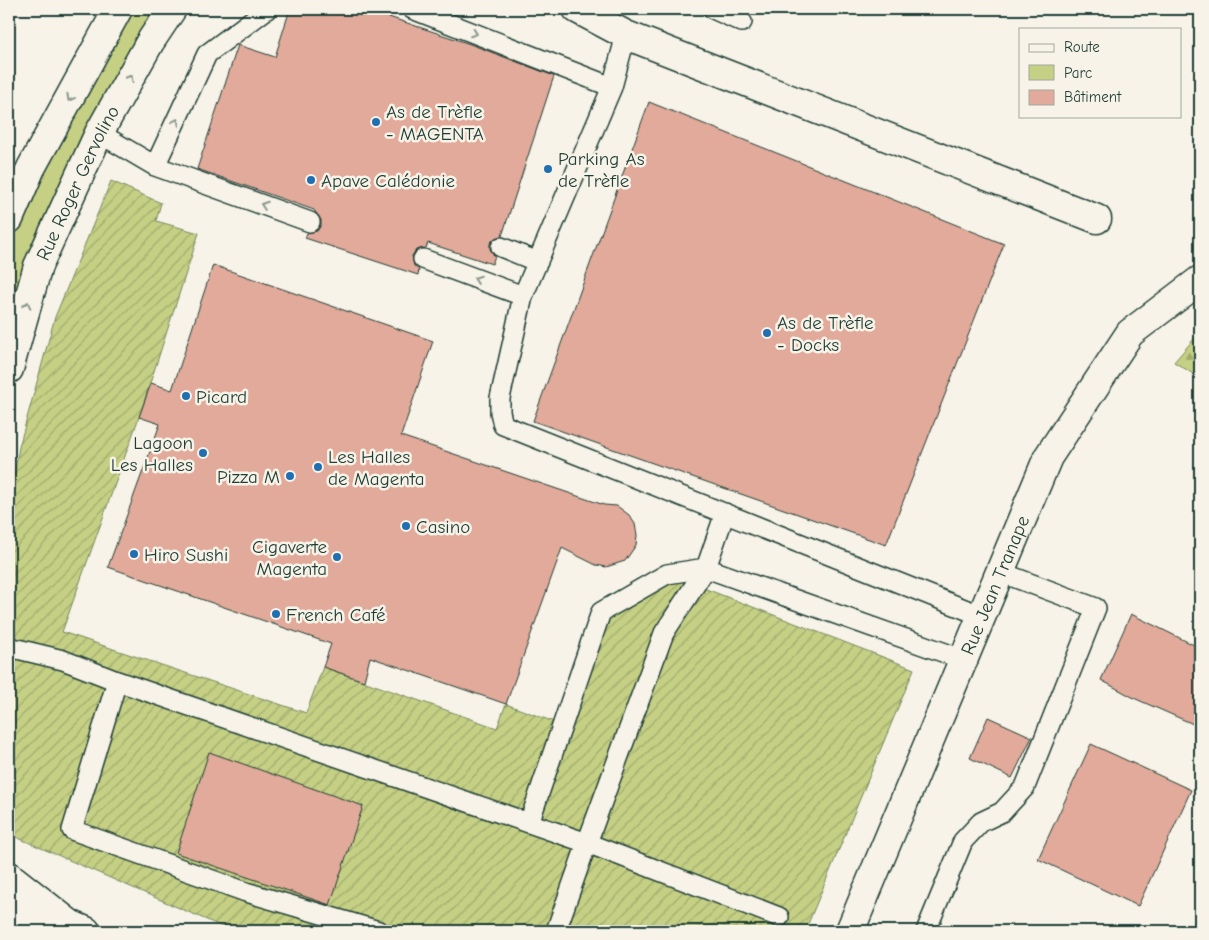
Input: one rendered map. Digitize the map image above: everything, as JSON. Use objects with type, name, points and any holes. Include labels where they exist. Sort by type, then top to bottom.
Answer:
[{"type":"main road","points":[[9,220],[31,168],[118,9]]},
{"type":"main road","name":"Rue Roger Gervolino","points":[[9,369],[38,266],[99,133],[150,42],[172,9]]},
{"type":"main road","points":[[576,9],[626,35],[1096,219]]},
{"type":"main road","name":"Rue Jean Tranape","points":[[850,931],[1048,457],[1130,334],[1200,280]]},
{"type":"main road","points":[[9,876],[78,927]]},
{"type":"main road","points":[[9,908],[78,927]]},
{"type":"lane","points":[[156,166],[207,54],[267,9]]},
{"type":"lane","points":[[412,9],[612,87]]},
{"type":"lane","points":[[713,9],[742,22]]},
{"type":"lane","points":[[626,35],[612,87],[523,296],[500,398],[500,412],[503,425],[982,616]]},
{"type":"lane","points":[[99,133],[156,166],[310,222]]},
{"type":"lane","points":[[501,247],[538,262]]},
{"type":"lane","points":[[423,259],[523,296]]},
{"type":"lane","points":[[556,931],[664,633],[706,568],[725,513]]},
{"type":"lane","points":[[529,823],[601,612],[667,574],[706,568],[951,655]]},
{"type":"lane","points":[[926,931],[962,841],[981,822],[1002,812],[1025,787],[1096,608],[1000,572]]},
{"type":"lane","points":[[9,646],[63,660],[117,681],[587,843],[778,916]]},
{"type":"lane","points":[[117,681],[72,830],[246,892],[379,931]]},
{"type":"green space","points":[[118,9],[172,9],[99,133],[9,369],[9,219]]},
{"type":"green space","points":[[111,181],[161,203],[156,221],[199,233],[139,417],[62,632],[306,713],[323,667],[497,728],[506,704],[562,725],[601,612],[667,574],[914,669],[805,931],[232,931],[9,834],[9,506],[19,447],[55,317]]},
{"type":"green space","points":[[1200,332],[1200,378],[1174,362]]},
{"type":"building","name":"As de Trèfle - MAGENTA","points":[[290,9],[365,9],[470,44],[554,76],[502,236],[495,238],[490,243],[490,249],[495,256],[492,264],[428,243],[426,248],[416,250],[412,256],[414,266],[419,270],[418,275],[305,238],[307,233],[317,231],[321,225],[321,220],[314,210],[197,169],[238,45],[275,57]]},
{"type":"building","name":"As de Trèfle - Docks","points":[[649,102],[1004,244],[886,545],[533,421]]},
{"type":"building","name":"Les Halles de Magenta","points":[[213,265],[433,341],[401,436],[604,505],[617,506],[629,515],[635,524],[637,535],[636,545],[625,561],[606,567],[596,565],[562,548],[506,704],[370,657],[364,681],[323,667],[331,644],[108,567],[160,424],[139,417],[151,383],[172,390]]},
{"type":"building","points":[[1131,614],[1200,648],[1200,727],[1136,699],[1101,680]]},
{"type":"building","points":[[988,717],[1032,737],[1012,778],[970,758]]},
{"type":"building","points":[[1091,744],[1191,790],[1138,906],[1038,859]]},
{"type":"building","points":[[209,752],[363,806],[330,905],[176,853]]},
{"type":"place","name":"As de Trèfle - MAGENTA","points":[[376,122]]},
{"type":"place","name":"Parking As de Trèfle","points":[[548,169]]},
{"type":"place","name":"Apave Calédonie","points":[[311,180]]},
{"type":"place","name":"As de Trèfle - Docks","points":[[767,333]]},
{"type":"place","name":"Picard","points":[[186,396]]},
{"type":"place","name":"Lagoon Les Halles","points":[[203,453]]},
{"type":"place","name":"Les Halles de Magenta","points":[[318,467]]},
{"type":"place","name":"Pizza M","points":[[290,476]]},
{"type":"place","name":"Casino","points":[[406,526]]},
{"type":"place","name":"Hiro Sushi","points":[[134,554]]},
{"type":"place","name":"Cigaverte Magenta","points":[[337,557]]},
{"type":"place","name":"French Café","points":[[276,614]]}]
